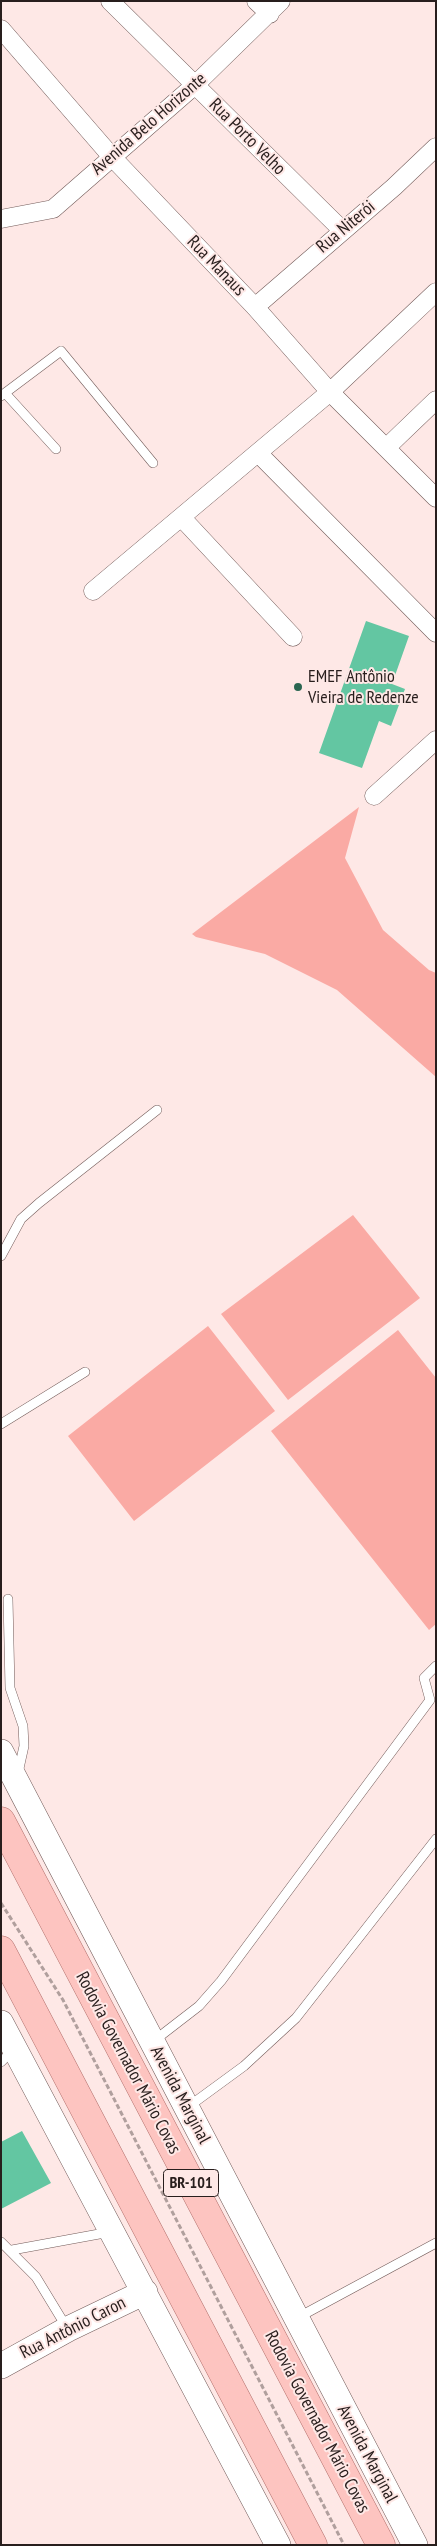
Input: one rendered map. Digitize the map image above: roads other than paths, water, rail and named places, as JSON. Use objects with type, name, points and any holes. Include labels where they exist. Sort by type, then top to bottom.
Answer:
[{"type":"main road","name":"Rodovia Governador Mário Covas","points":[[1,1821],[381,2545]]},
{"type":"main road","points":[[1,1950],[313,2545]]},
{"type":"street","name":"Rua Porto Velho","points":[[110,1],[342,230]]},
{"type":"street","points":[[256,1],[276,7]]},
{"type":"street","name":"Avenida Belo Horizonte","points":[[1,219],[53,209],[195,86],[276,7]]},
{"type":"street","name":"Rua Manaus","points":[[1,29],[112,157],[255,307],[330,392],[436,498]]},
{"type":"street","name":"Rua Niterói","points":[[255,307],[394,187],[436,147]]},
{"type":"street","points":[[93,591],[330,392],[436,292]]},
{"type":"street","points":[[386,448],[436,400]]},
{"type":"street","points":[[258,453],[436,633]]},
{"type":"street","points":[[182,518],[293,637]]},
{"type":"street","points":[[374,796],[436,740]]},
{"type":"street","name":"Avenida Marginal","points":[[1,1752],[414,2545]]},
{"type":"street","points":[[1,2023],[8,2055],[112,2232],[278,2545]]},
{"type":"street","name":"Rua Antônio Caron","points":[[1,2366],[68,2328],[145,2292]]},
{"type":"lane","points":[[56,449],[3,395],[61,351],[153,463]]},
{"type":"lane","points":[[1,1256],[21,1219],[157,1110]]},
{"type":"lane","points":[[1,1424],[85,1372]]},
{"type":"lane","points":[[8,1599],[10,1688],[23,1726],[24,1746],[17,1781]]},
{"type":"lane","points":[[152,2042],[199,2006],[221,1981],[430,1700],[424,1678],[436,1666]]},
{"type":"lane","points":[[187,2108],[244,2066],[296,2018],[436,1839]]},
{"type":"lane","points":[[12,2250],[112,2232]]},
{"type":"lane","points":[[1,2242],[12,2250],[36,2277],[68,2328]]},
{"type":"lane","points":[[296,2319],[436,2243]]},
{"type":"place","name":"EMEF Antônio Vieira de Redenze","points":[[298,687]]}]
